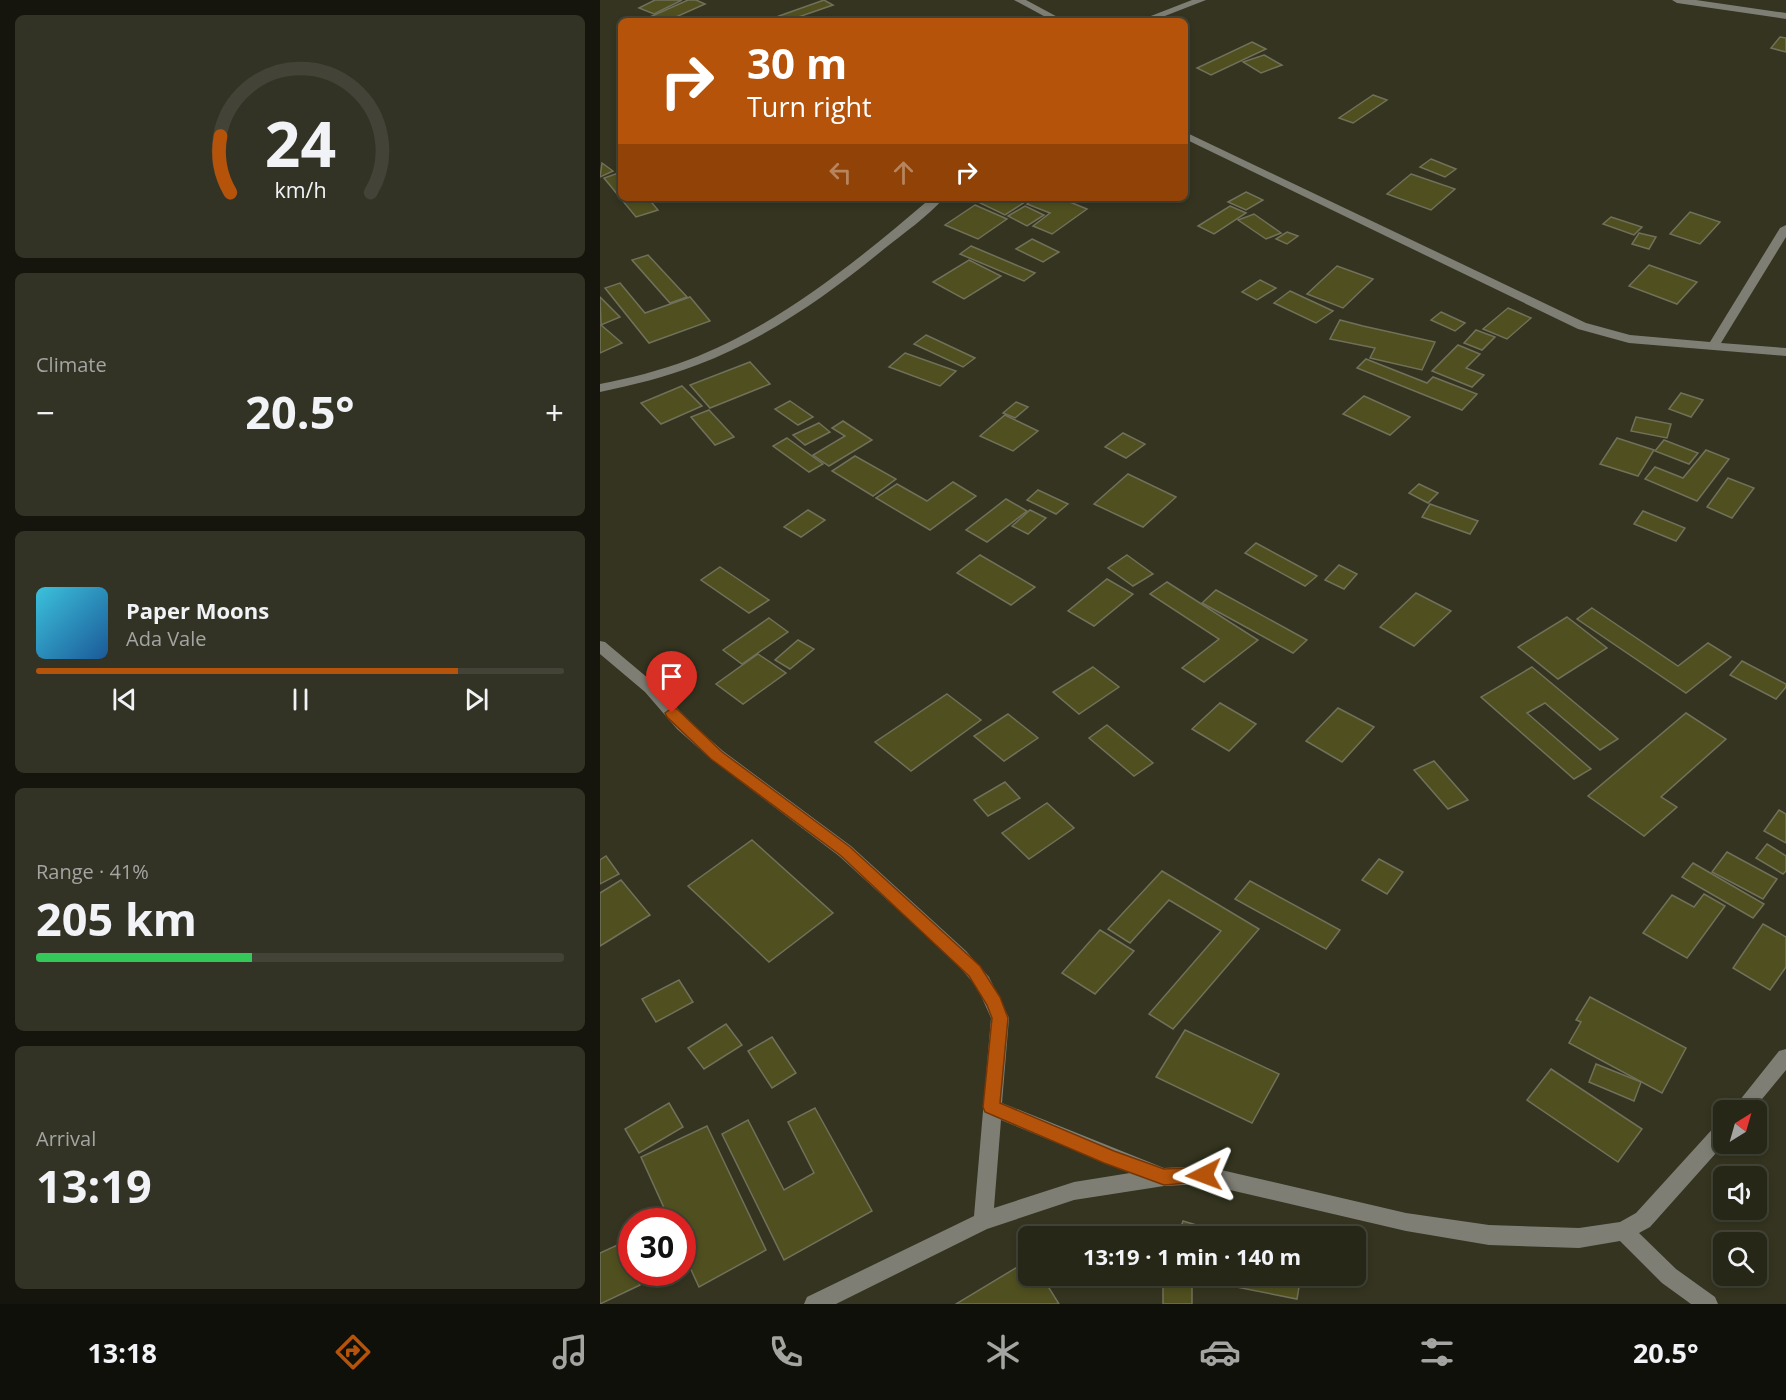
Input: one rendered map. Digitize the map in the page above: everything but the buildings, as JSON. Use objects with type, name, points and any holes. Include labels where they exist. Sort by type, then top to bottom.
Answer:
[{"type":"street","points":[[1018,0],[1054,18]]},
{"type":"street","points":[[1151,18],[1201,0]]},
{"type":"street","points":[[1677,0],[1786,16]]},
{"type":"street","points":[[1188,136],[1582,326],[1629,339],[1786,352]]},
{"type":"street","points":[[600,388],[661,375],[753,334],[797,309],[934,201]]},
{"type":"street","points":[[1714,345],[1786,228]]},
{"type":"street","points":[[600,646],[650,688],[683,725],[717,755],[845,851],[975,971],[994,1002],[1000,1018],[983,1221]]},
{"type":"street","points":[[1749,1100],[1786,1057]]},
{"type":"street","points":[[992,1107],[1110,1157],[1164,1177]]},
{"type":"street","points":[[814,1304],[983,1221],[1074,1191],[1164,1177],[1204,1175],[1406,1222],[1489,1235],[1579,1238],[1623,1231],[1643,1220],[1713,1142]]},
{"type":"street","points":[[1623,1231],[1669,1276],[1708,1304]]},
{"type":"route","points":[[672,713],[717,755],[845,851],[975,971],[994,1002],[1000,1018],[992,1107],[1110,1157],[1164,1177],[1204,1175]]}]
